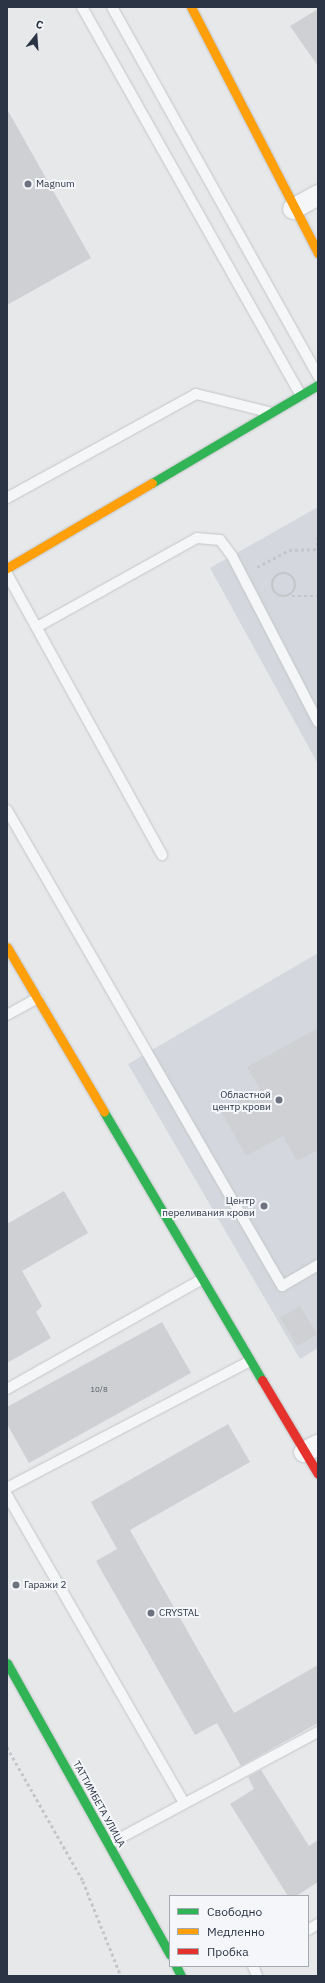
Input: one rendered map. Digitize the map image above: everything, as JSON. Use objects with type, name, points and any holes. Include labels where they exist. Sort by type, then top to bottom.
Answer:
[{"type":"street","points":[[191,7],[293,209],[318,253]]},
{"type":"street","points":[[293,209],[318,195]]},
{"type":"street","points":[[7,568],[318,385]]},
{"type":"street","points":[[7,947],[250,1361],[311,1448],[318,1474]]},
{"type":"street","name":"ТАТТИМБЕТА УЛИЦА","points":[[8,1667],[109,1844],[169,1953]]},
{"type":"street","points":[[176,1967],[181,1976]]},
{"type":"lane","points":[[82,7],[301,395]]},
{"type":"lane","points":[[112,7],[318,376]]},
{"type":"lane","points":[[7,498],[196,394],[272,413]]},
{"type":"lane","points":[[37,627],[197,538],[220,540],[232,556],[318,722]]},
{"type":"lane","points":[[7,574],[162,855]]},
{"type":"lane","points":[[7,810],[282,1286],[318,1265]]},
{"type":"lane","points":[[7,1015],[38,998]]},
{"type":"lane","points":[[7,1389],[202,1279]]},
{"type":"lane","points":[[7,1488],[250,1361]]},
{"type":"lane","points":[[7,1496],[184,1803]]},
{"type":"lane","points":[[109,1844],[318,1732]]},
{"type":"lane","points":[[309,1929],[318,1924]]},
{"type":"path","points":[[257,567],[289,550],[318,549],[318,537]]},
{"type":"path","points":[[291,596],[296,589],[294,578],[283,573],[276,576],[272,583],[276,595],[291,596],[318,596]]},
{"type":"path","points":[[7,1747],[83,1881],[121,1976]]},
{"type":"shaded area","points":[[318,507],[318,764],[210,568]]},
{"type":"shaded area","name":"Центр переливания крови","points":[[318,953],[318,1348],[300,1359],[128,1064]]},
{"type":"building","points":[[318,9],[318,66],[290,26]]},
{"type":"building","name":"Magnum","points":[[7,109],[91,258],[7,305]]},
{"type":"building","name":"Областной центр крови","points":[[318,1028],[318,1150],[297,1161],[283,1136],[246,1156],[221,1111],[260,1089],[247,1067]]},
{"type":"building","points":[[64,1191],[88,1233],[22,1271],[42,1306],[36,1312],[51,1338],[7,1363],[7,1224]]},
{"type":"building","points":[[300,1306],[317,1334],[297,1346],[280,1318]]},
{"type":"building","points":[[162,1322],[191,1373],[29,1463],[7,1424],[7,1407]]},
{"type":"building","name":"CRYSTAL","points":[[228,1424],[250,1462],[130,1530],[234,1713],[318,1665],[318,1723],[241,1766],[217,1723],[195,1735],[96,1561],[117,1549],[91,1502]]},
{"type":"building","points":[[261,1770],[309,1846],[318,1840],[318,1882],[298,1895],[287,1895],[230,1804],[254,1789],[248,1777]]},
{"type":"traffic: fast","points":[[152,483],[318,385]]},
{"type":"traffic: fast","points":[[104,1112],[262,1380]]},
{"type":"traffic: fast","points":[[7,1663],[169,1953]]},
{"type":"traffic: fast","points":[[176,1967],[181,1976]]},
{"type":"traffic: slow","points":[[191,7],[318,253]]},
{"type":"traffic: slow","points":[[7,568],[152,483]]},
{"type":"traffic: slow","points":[[7,947],[104,1112]]},
{"type":"traffic: jam","points":[[262,1380],[318,1474]]},
{"type":"place","name":"Magnum","points":[[28,184]]},
{"type":"place","name":"Областной центр крови","points":[[279,1100]]},
{"type":"place","name":"Центр переливания крови","points":[[264,1206]]},
{"type":"place","name":"Гаражи 2","points":[[16,1585]]},
{"type":"place","name":"CRYSTAL","points":[[151,1613]]}]
